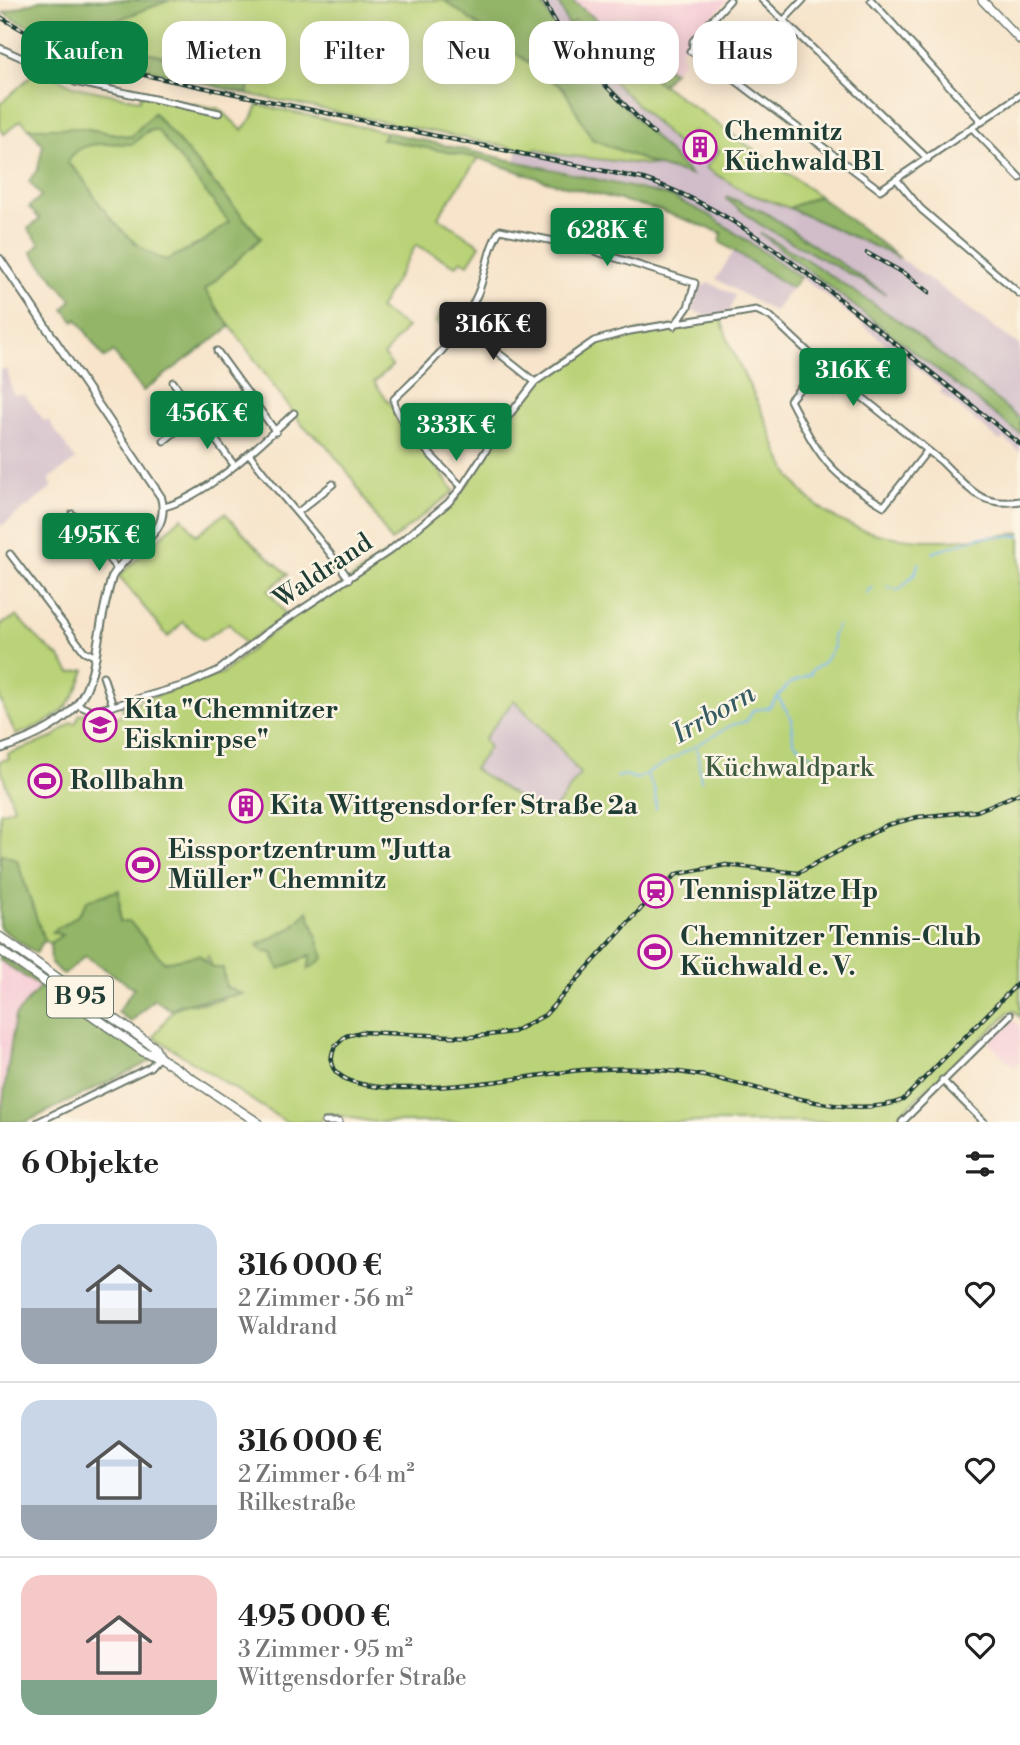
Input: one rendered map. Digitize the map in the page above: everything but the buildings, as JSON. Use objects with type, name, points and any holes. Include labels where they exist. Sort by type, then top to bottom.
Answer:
[{"type":"main road","points":[[982,0],[1020,40]]},
{"type":"main road","name":"B 95","points":[[0,937],[154,1048],[159,1057]]},
{"type":"main road","name":"B 95","points":[[0,950],[144,1052],[159,1057],[257,1122]]},
{"type":"street","points":[[730,0],[693,41],[691,51],[706,59],[880,190],[898,181],[1020,95]]},
{"type":"street","points":[[762,0],[783,21],[803,0]]},
{"type":"street","points":[[871,0],[982,122]]},
{"type":"street","points":[[797,34],[928,159]]},
{"type":"street","points":[[0,48],[75,82],[219,113]]},
{"type":"street","points":[[973,129],[1020,178]]},
{"type":"street","points":[[898,181],[920,209],[1020,294]]},
{"type":"street","points":[[462,487],[431,457],[400,415],[394,399],[442,353],[463,325],[482,284],[500,230],[589,249],[695,283],[688,307],[674,326]]},
{"type":"street","points":[[0,259],[161,496],[164,507],[163,520],[158,528],[116,568],[108,589],[89,685],[78,705],[56,726],[0,749]]},
{"type":"street","name":"Waldrand","points":[[78,705],[90,711],[113,706],[188,684],[219,670],[262,636],[349,579],[423,524],[462,487],[501,426],[536,382],[594,341],[630,331],[674,326],[756,310],[772,317],[821,364]]},
{"type":"street","points":[[463,325],[536,382]]},
{"type":"street","points":[[217,351],[276,432]]},
{"type":"street","points":[[927,451],[884,506],[842,479],[817,453],[790,400],[821,364],[927,451],[957,479],[986,501],[1001,504],[1020,501]]},
{"type":"street","points":[[173,382],[234,466]]},
{"type":"street","points":[[202,421],[246,391]]},
{"type":"street","points":[[164,507],[178,503],[250,455],[294,413]]},
{"type":"street","points":[[164,441],[197,414]]},
{"type":"street","points":[[250,455],[323,541],[349,579]]},
{"type":"street","points":[[297,513],[333,484]]},
{"type":"street","points":[[72,514],[116,568]]},
{"type":"street","points":[[10,554],[84,651],[96,657]]},
{"type":"street","points":[[103,676],[113,706]]},
{"type":"street","points":[[901,1122],[942,1080],[957,1070],[1010,1015]]},
{"type":"street","points":[[38,1122],[150,1068],[159,1057]]},
{"type":"street","points":[[942,1080],[984,1122]]},
{"type":"street","points":[[325,1122],[339,1122]]},
{"type":"shaded area","points":[[540,0],[558,0],[569,21],[552,21]]},
{"type":"shaded area","points":[[571,0],[728,0],[708,21],[693,21],[693,37],[680,51],[684,60],[679,66],[679,21],[598,21]]},
{"type":"shaded area","points":[[602,84],[614,84],[679,146],[693,131],[719,151],[706,169],[745,192],[820,220],[900,258],[1020,346],[1020,452],[1003,438],[1000,441],[940,392],[942,389],[824,294],[709,215],[670,196],[515,160],[518,149],[533,152],[535,148],[553,154],[658,166],[689,175]]},
{"type":"shaded area","points":[[734,251],[792,288],[774,312],[716,279]]},
{"type":"shaded area","points":[[710,283],[735,295],[729,314],[709,317],[691,310],[700,287]]},
{"type":"shaded area","points":[[6,369],[13,394],[25,395],[45,422],[48,420],[76,460],[49,479],[52,485],[47,492],[0,527],[0,370]]},
{"type":"shaded area","points":[[514,699],[555,742],[580,774],[550,818],[473,769],[489,748],[483,739]]},
{"type":"shaded area","points":[[0,960],[40,987],[15,1016],[0,1115]]},
{"type":"shaded area","points":[[1011,1018],[1020,1026],[1020,1061],[1014,1067],[988,1042]]},
{"type":"green space","points":[[40,0],[170,0],[115,21],[21,23],[3,13]]},
{"type":"green space","points":[[170,0],[444,0],[472,21],[423,21],[423,84],[515,84],[515,53],[529,63],[529,84],[557,84],[564,89],[592,139],[658,166],[553,154],[535,148],[534,152],[247,94],[249,84],[286,84],[286,21],[162,21],[162,56],[148,53],[148,21],[114,21]]},
{"type":"green space","points":[[444,0],[540,0],[552,21],[529,21],[529,63],[515,53],[515,21],[472,21]]},
{"type":"green space","points":[[558,0],[571,0],[598,21],[575,21],[566,21]]},
{"type":"green space","points":[[148,52],[162,56],[162,73],[148,70]]},
{"type":"green space","points":[[22,84],[69,84],[140,100],[141,94],[220,109],[242,130],[253,117],[258,105],[386,132],[383,139],[478,158],[438,217],[480,245],[468,264],[461,260],[456,266],[416,245],[379,309],[407,327],[384,355],[392,366],[374,382],[454,491],[391,541],[349,474],[326,445],[303,426],[204,290],[261,238],[154,113],[131,137],[83,128],[29,128],[21,120],[4,134],[0,129],[0,104]]},
{"type":"green space","points":[[206,84],[249,84],[247,94]]},
{"type":"green space","points":[[557,84],[603,84],[691,175],[658,166],[592,139],[564,89]]},
{"type":"green space","points":[[616,84],[661,84],[819,196],[789,208],[745,192],[706,168],[719,151],[693,131],[679,146]]},
{"type":"green space","points":[[154,113],[261,238],[205,290],[230,327],[143,391],[113,352],[104,358],[77,319],[74,322],[64,309],[72,300],[31,252],[40,244],[28,229],[40,219],[29,207],[41,196],[29,181],[38,169],[43,145],[29,128],[83,128],[131,137]],"holes":[[[148,130],[157,130],[229,222],[204,241],[167,260],[158,257],[122,231],[82,177],[67,163],[79,149],[87,146],[105,143],[133,144]]]},
{"type":"green space","points":[[157,129],[229,222],[204,241],[167,261],[149,253],[122,231],[82,177],[67,163],[72,152],[90,144],[108,144]]},
{"type":"green space","points":[[386,132],[670,196],[709,215],[800,277],[792,288],[720,242],[722,233],[659,210],[546,181],[478,158],[382,139]]},
{"type":"green space","points":[[819,196],[900,258],[789,208]]},
{"type":"green space","points":[[728,197],[766,213],[886,294],[759,224],[726,199]]},
{"type":"green space","points":[[760,233],[804,258],[902,323],[1020,419],[1020,434]]},
{"type":"green space","points":[[447,303],[464,313],[451,332],[436,322]]},
{"type":"green space","name":"Küchwaldpark","points":[[721,318],[729,343],[784,465],[804,493],[829,514],[857,528],[888,536],[921,540],[955,540],[1020,533],[1020,1017],[1015,1011],[1009,1012],[892,1122],[374,1122],[326,1113],[320,1122],[286,1122],[154,1037],[177,1008],[224,999],[208,956],[204,962],[162,973],[120,922],[119,890],[88,900],[77,916],[52,932],[63,935],[50,943],[44,941],[36,953],[0,928],[0,813],[14,808],[0,761],[9,759],[8,754],[52,738],[72,722],[75,724],[80,714],[110,711],[112,718],[124,715],[122,707],[223,673],[265,638],[388,553],[449,506],[471,480],[496,436],[535,383],[596,343],[631,333]],"holes":[[[514,700],[555,742],[580,774],[549,818],[474,769],[489,748],[484,739]]]},
{"type":"green space","points":[[225,513],[253,544],[288,574],[268,590],[286,615],[245,644],[229,623],[203,640],[183,622],[168,637],[119,576],[182,517],[196,535]]},
{"type":"green space","points":[[17,616],[60,657],[70,673],[85,670],[74,696],[60,713],[16,735],[0,699],[0,625]]},
{"type":"green space","points":[[0,855],[17,860],[44,940],[36,953],[0,928]]},
{"type":"green space","points":[[119,890],[120,922],[130,922],[164,962],[199,955],[213,968],[223,968],[226,987],[243,994],[181,1004],[171,1010],[154,999],[131,1022],[118,1012],[134,988],[85,956],[64,975],[51,963],[50,943],[62,935],[52,932],[77,916],[88,900]]},
{"type":"green space","points":[[308,911],[324,958],[308,970],[311,955],[279,969],[273,953],[264,952],[257,945],[291,928]]},
{"type":"green space","points":[[0,954],[153,1060],[26,1122],[0,1122],[15,1016],[40,987],[0,960]]},
{"type":"waterway","points":[[932,553],[980,537],[1020,536]]},
{"type":"waterway","name":"Irrborn","points":[[887,587],[899,590],[914,575],[919,563]]},
{"type":"waterway","points":[[867,593],[872,587]]},
{"type":"waterway","name":"Irrborn","points":[[617,777],[625,775],[637,779],[732,725],[747,721],[753,710],[768,708],[789,684],[811,674],[811,671],[823,663],[834,647],[832,637],[837,626]]},
{"type":"waterway","points":[[778,697],[792,719],[793,742],[815,758]]},
{"type":"waterway","points":[[697,748],[701,781]]},
{"type":"waterway","points":[[647,775],[655,791],[656,809]]},
{"type":"railway","points":[[544,0],[554,20],[579,55],[654,134]]},
{"type":"railway","points":[[0,17],[53,47],[106,67],[643,179],[671,189],[725,216],[774,249],[1020,444]]},
{"type":"railway","points":[[867,253],[907,275],[929,292]]},
{"type":"railway","points":[[1020,793],[977,811],[918,817],[887,825],[798,873],[726,865],[677,874],[656,892],[545,1015],[513,1032],[471,1037],[361,1032],[346,1036],[335,1046],[334,1069],[354,1082],[388,1088],[479,1083],[582,1070],[656,1070],[699,1075],[802,1100],[856,1107],[880,1106],[903,1100],[1020,981]]},
{"type":"place","name":"Chemnitz Küchwald B1","points":[[700,147]]},
{"type":"place","name":"Kita \"Chemnitzer Eisknirpse\"","points":[[100,725]]},
{"type":"place","name":"Rollbahn","points":[[45,781]]},
{"type":"place","name":"Kita Wittgensdorfer Straße 2a","points":[[246,806]]},
{"type":"place","name":"Eissportzentrum \"Jutta Müller\" Chemnitz","points":[[143,865]]},
{"type":"place","name":"Tennisplätze Hp","points":[[656,891]]},
{"type":"place","name":"Chemnitzer Tennis-Club Küchwald e. V.","points":[[655,952]]}]
